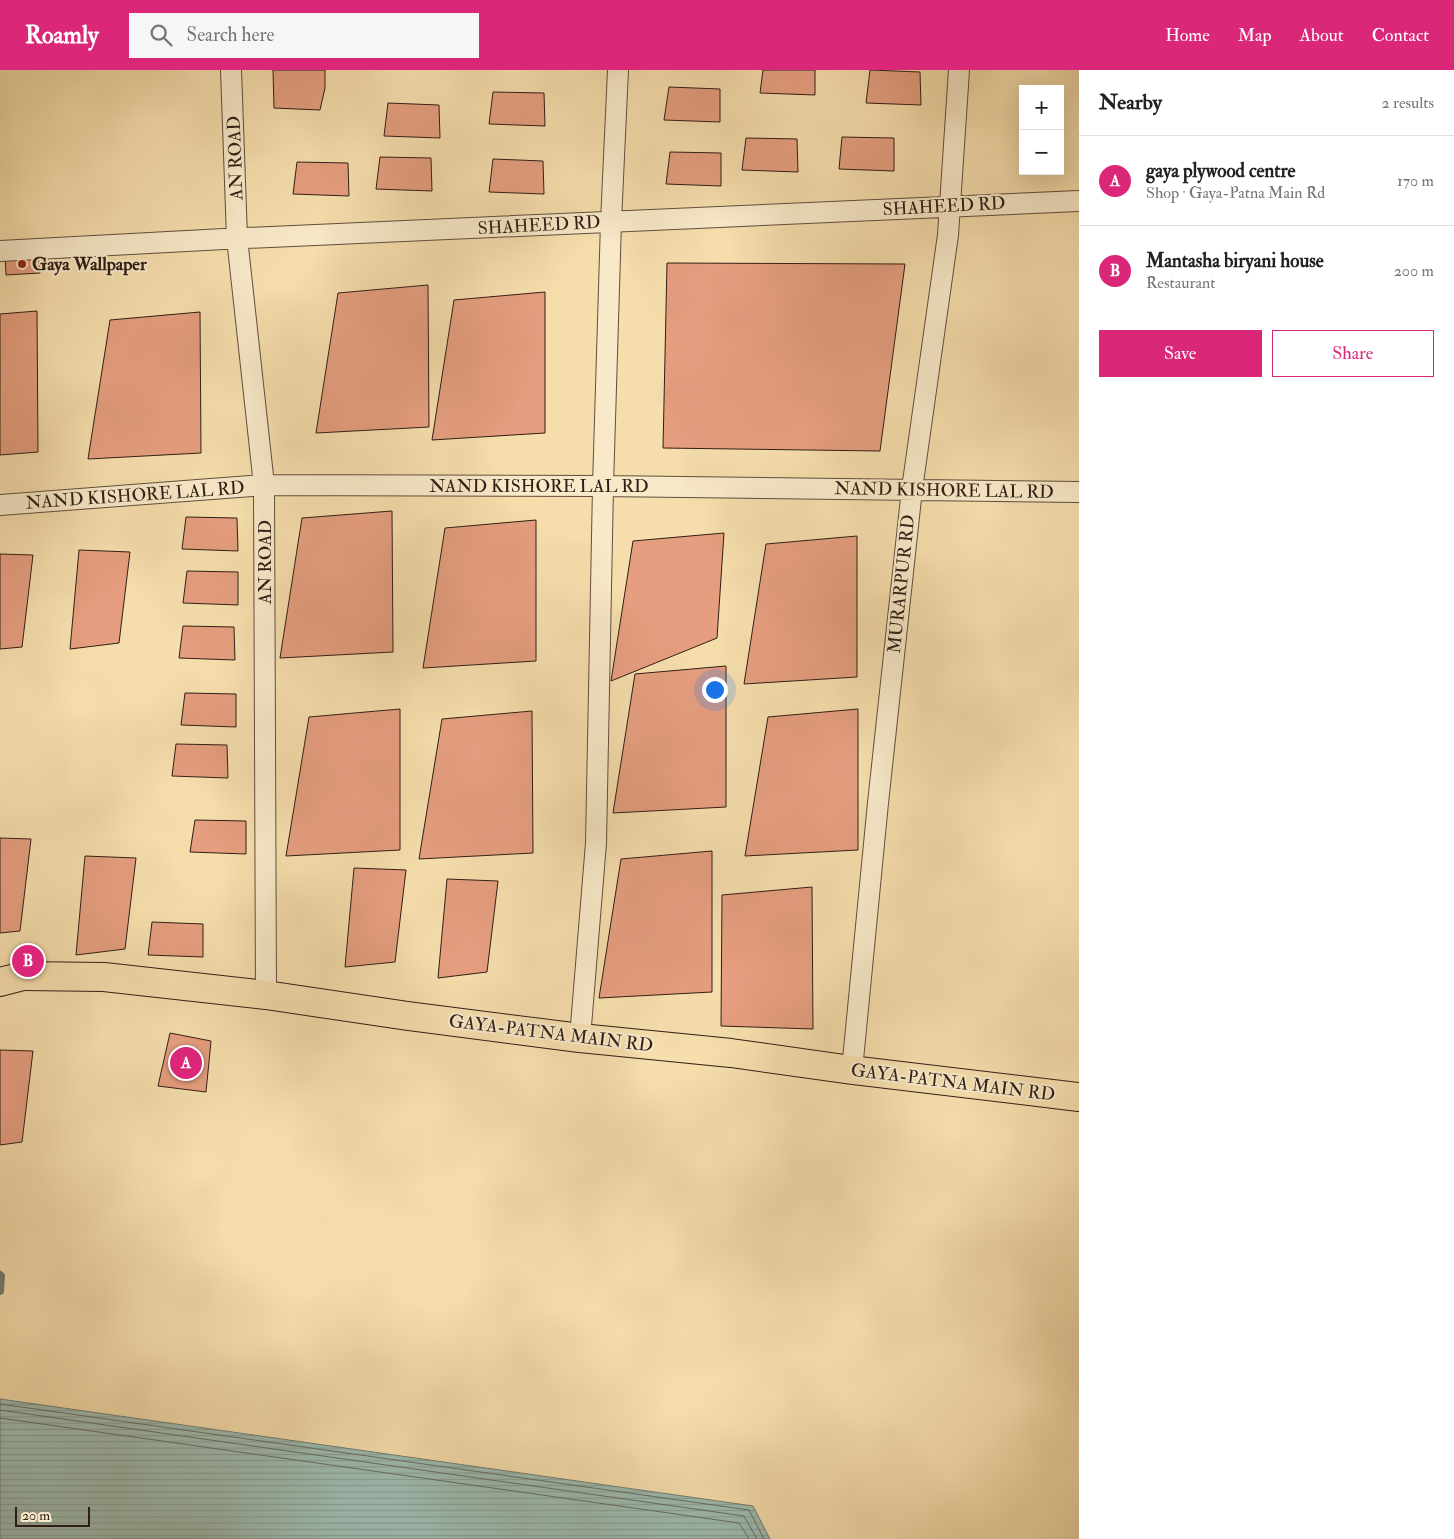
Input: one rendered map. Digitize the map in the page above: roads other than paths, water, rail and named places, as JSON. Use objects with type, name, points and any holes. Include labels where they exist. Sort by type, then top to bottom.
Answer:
[{"type":"main road","name":"GAYA-PATNA MAIN RD","points":[[8,977],[104,977],[266,995],[408,1016],[580,1038],[731,1053],[852,1070],[1079,1097]]},
{"type":"street","name":"AN ROAD","points":[[232,70],[237,238],[264,484],[266,995]]},
{"type":"street","points":[[580,1038],[596,844],[603,486],[611,222],[618,70]]},
{"type":"street","name":"MURARPUR RD","points":[[852,1070],[878,803],[912,489],[948,235],[959,70]]},
{"type":"street","name":"SHAHEED RD","points":[[0,252],[237,238],[1079,201]]},
{"type":"street","name":"NAND KISHORE LAL RD","points":[[0,505],[264,484],[1079,492]]},
{"type":"water","points":[[0,1399],[753,1506],[770,1539],[0,1539]]},
{"type":"waterway","points":[[0,1275],[0,1291]]},
{"type":"place","name":"Gaya Wallpaper","points":[[22,264]]},
{"type":"place","name":"Mantasha biryani house","points":[[28,961]]},
{"type":"place","name":"gaya plywood centre","points":[[186,1063]]}]
